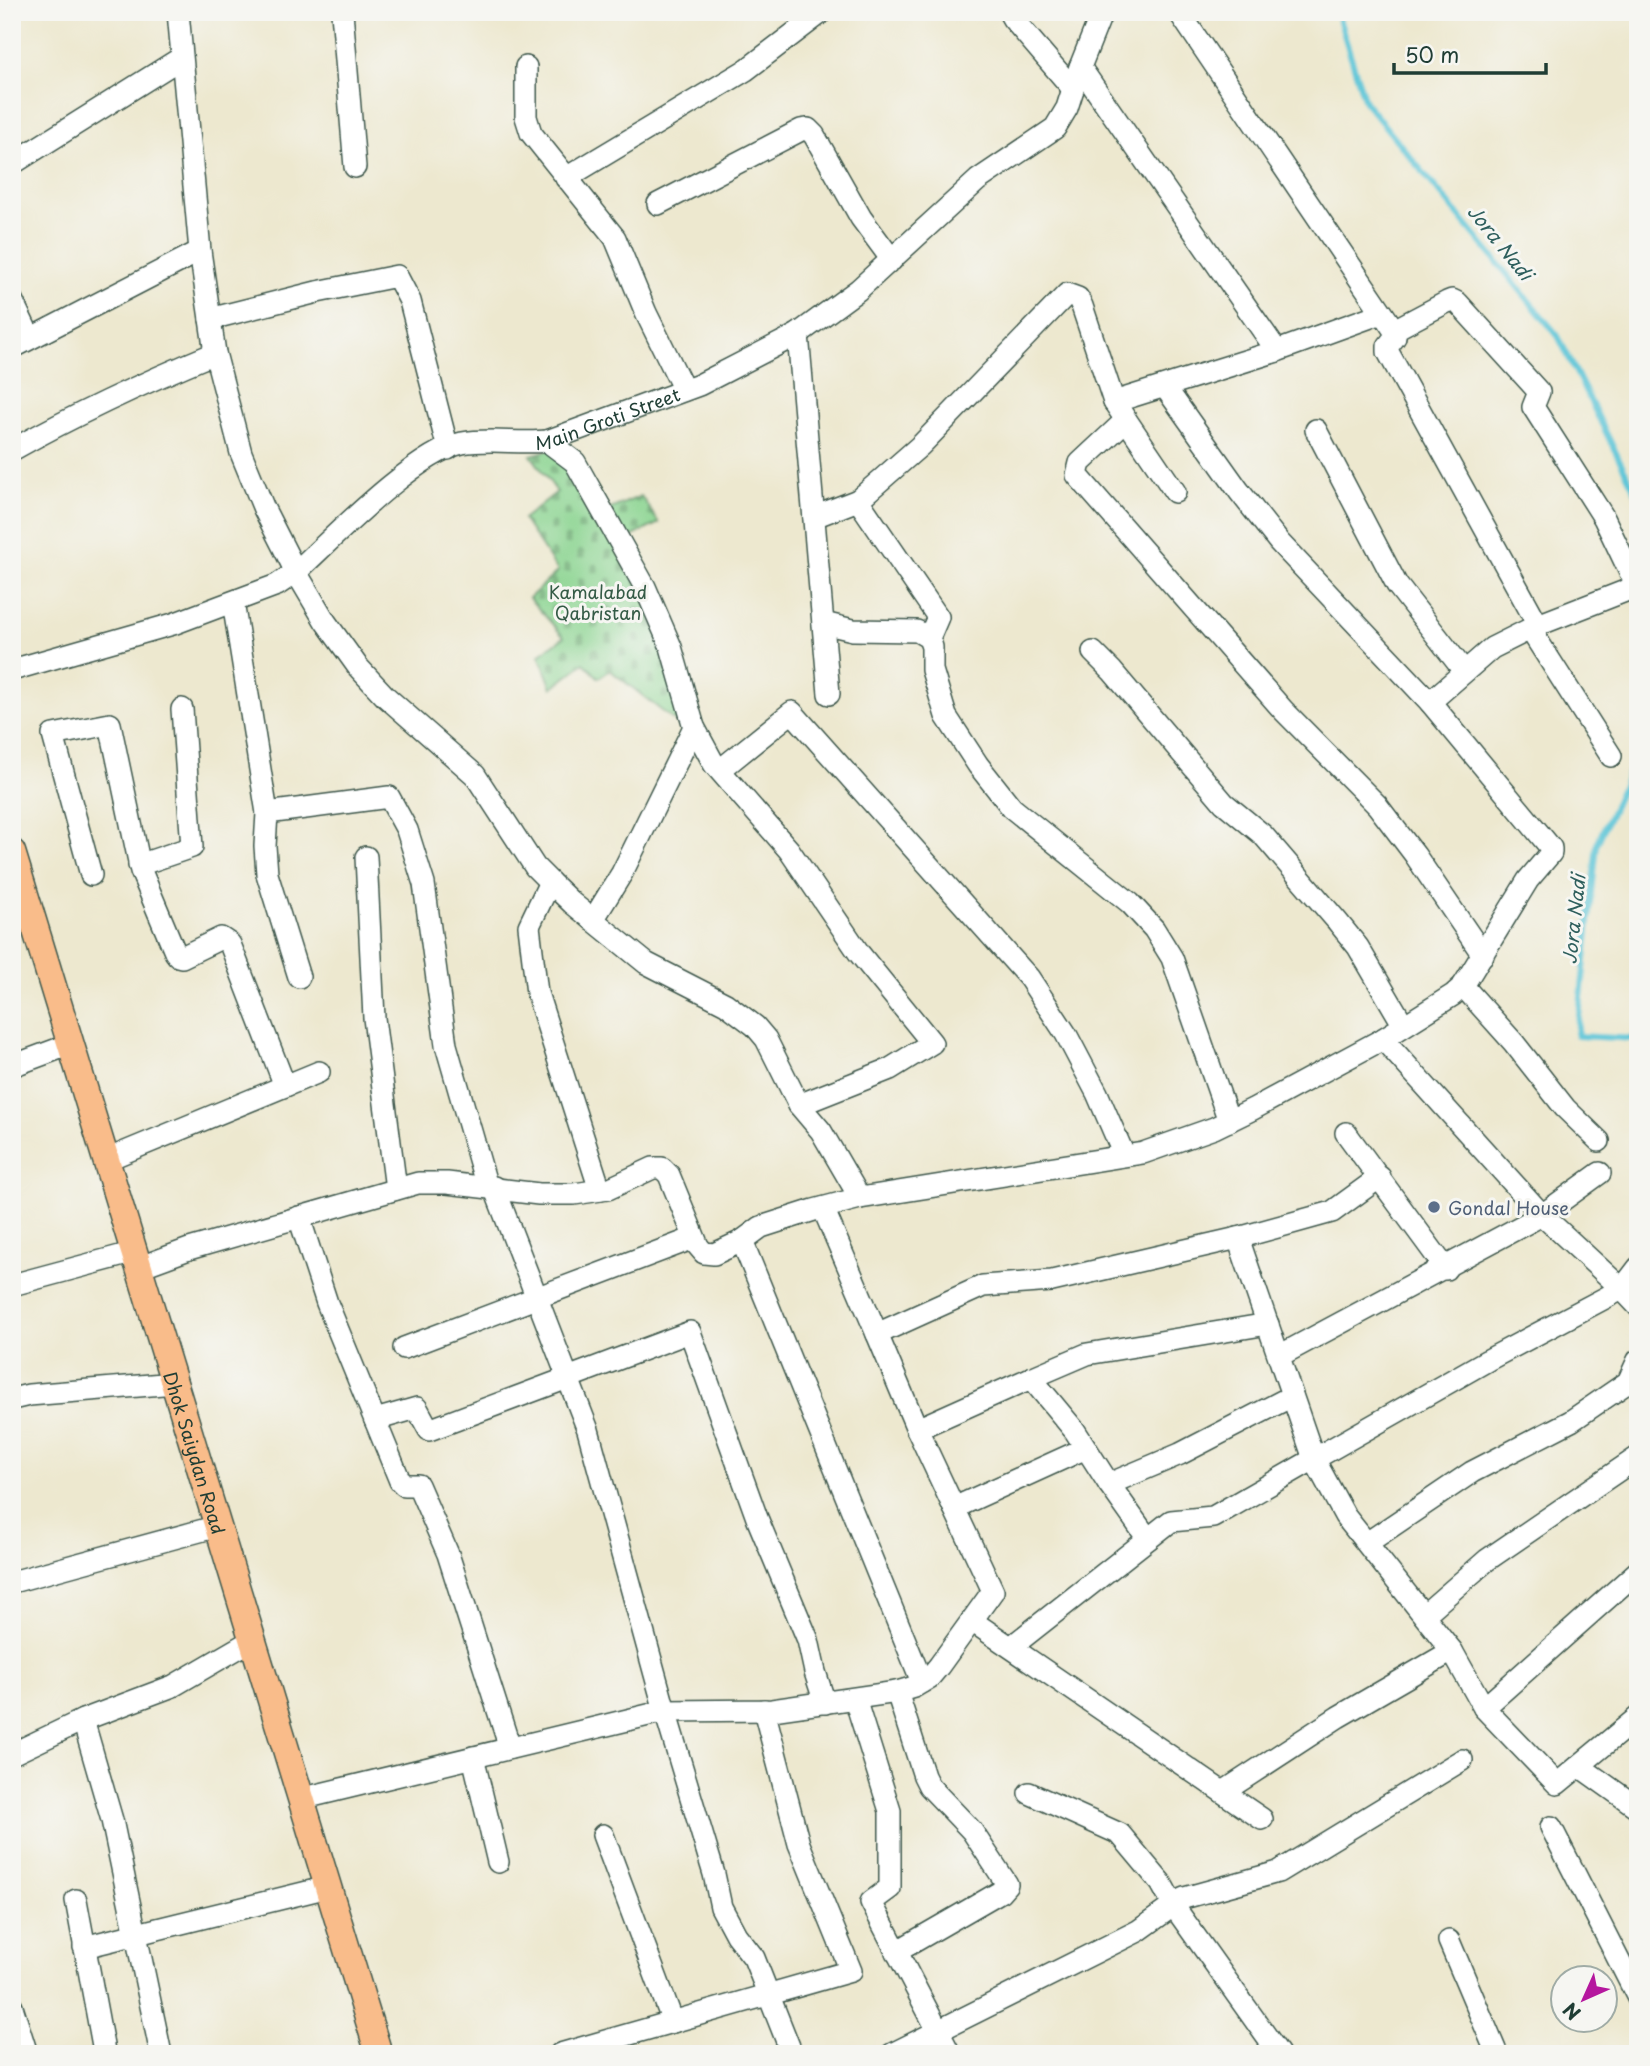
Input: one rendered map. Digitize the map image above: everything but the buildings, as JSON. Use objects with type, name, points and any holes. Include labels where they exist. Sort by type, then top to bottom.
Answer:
[{"type":"main road","name":"Dhok Saiydan Road","points":[[12,852],[21,910],[71,1044],[379,2054]]},
{"type":"street","points":[[178,12],[200,251],[215,353],[242,453],[264,509],[296,572],[325,621],[358,667],[385,696],[475,775],[535,867],[550,882],[646,963],[726,1004],[755,1026],[766,1039],[799,1105],[821,1131],[860,1198]]},
{"type":"street","points":[[342,12],[355,167]]},
{"type":"street","points":[[566,178],[746,70],[822,12]]},
{"type":"street","points":[[1009,12],[1073,89]]},
{"type":"street","name":"Main Groti Street","points":[[12,670],[173,624],[277,585],[296,572],[402,476],[457,444],[483,440],[527,443],[547,441],[684,390],[798,334],[858,290],[978,180],[1055,128],[1067,108],[1102,12]]},
{"type":"street","points":[[1179,12],[1388,322],[1395,337],[1388,346],[1388,352],[1534,627],[1611,756]]},
{"type":"street","points":[[12,164],[181,58]]},
{"type":"street","points":[[526,67],[526,117],[531,133],[615,239],[646,313],[684,390]]},
{"type":"street","points":[[1080,67],[1277,351]]},
{"type":"street","points":[[658,204],[801,130],[808,130],[814,135],[861,218],[892,260]]},
{"type":"street","points":[[12,300],[21,343],[200,251]]},
{"type":"street","points":[[210,319],[317,292],[397,276],[410,301],[448,449]]},
{"type":"street","points":[[814,517],[858,500],[921,445],[1067,294],[1078,298],[1083,306],[1114,402],[1175,492]]},
{"type":"street","points":[[1114,402],[1277,351],[1388,322],[1452,300],[1458,303],[1537,389],[1539,395],[1534,404],[1535,410],[1604,518],[1637,587],[1534,627],[1485,652],[1430,702]]},
{"type":"street","points":[[798,334],[829,694]]},
{"type":"street","points":[[12,450],[73,416],[215,353]]},
{"type":"street","points":[[12,1285],[189,1249],[418,1183],[491,1187],[539,1194],[574,1194],[608,1189],[653,1168],[662,1168],[669,1175],[694,1238],[704,1253],[714,1254],[742,1241],[761,1227],[860,1198],[1143,1153],[1229,1121],[1383,1039],[1453,995],[1463,986],[1528,880],[1551,853],[1551,848],[1430,702],[1279,541],[1239,491],[1165,387]]},
{"type":"street","points":[[1126,420],[1080,463],[1077,475],[1283,710],[1377,805],[1415,855],[1483,955]]},
{"type":"street","points":[[1316,430],[1396,585],[1464,671]]},
{"type":"street","points":[[547,441],[575,462],[645,587],[671,647],[694,727],[714,764],[789,850],[859,953],[932,1043],[890,1069],[799,1105]]},
{"type":"street","points":[[858,500],[938,617],[929,638]]},
{"type":"street","points":[[233,602],[267,813],[267,874],[299,977]]},
{"type":"street","points":[[823,623],[853,630],[917,631],[929,638],[932,647],[932,670],[946,716],[978,765],[1012,807],[1130,903],[1154,929],[1172,958],[1229,1121]]},
{"type":"street","points":[[1093,652],[1224,803],[1263,835],[1338,921],[1358,947],[1403,1024]]},
{"type":"street","points":[[139,865],[192,847],[182,709]]},
{"type":"street","points":[[720,770],[792,712],[1029,978],[1066,1034],[1097,1093],[1124,1155]]},
{"type":"street","points":[[91,875],[54,735],[110,724],[139,865],[178,956],[182,957],[221,938],[230,944],[285,1086]]},
{"type":"street","points":[[593,920],[622,873],[694,727]]},
{"type":"street","points":[[267,813],[389,797],[407,830],[424,884],[446,1045],[491,1187],[588,1430],[665,1711],[714,1874],[721,1907],[736,1935],[754,1958],[792,2054]]},
{"type":"street","points":[[366,858],[374,1018],[396,1189]]},
{"type":"street","points":[[550,882],[529,926],[537,993],[600,1190]]},
{"type":"street","points":[[1463,986],[1514,1043],[1565,1108],[1599,1141]]},
{"type":"street","points":[[1383,1039],[1542,1215],[1638,1306]]},
{"type":"street","points":[[12,1066],[71,1044]]},
{"type":"street","points":[[106,1160],[319,1072]]},
{"type":"street","points":[[1346,1133],[1446,1269]]},
{"type":"street","points":[[1279,1356],[1446,1269],[1542,1215],[1600,1173]]},
{"type":"street","points":[[877,1334],[983,1286],[1052,1281],[1238,1238],[1332,1212],[1380,1177]]},
{"type":"street","points":[[300,1799],[665,1711],[764,1710],[825,1703],[897,1692],[914,1687],[929,1678],[993,1591],[917,1429],[823,1208]]},
{"type":"street","points":[[299,1217],[327,1303],[400,1481],[404,1485],[418,1485],[448,1553],[510,1748]]},
{"type":"street","points":[[404,1348],[694,1238]]},
{"type":"street","points":[[1238,1238],[1314,1459],[1345,1516],[1452,1651],[1484,1708],[1557,1784],[1638,1717]]},
{"type":"street","points":[[742,1241],[922,1682]]},
{"type":"street","points":[[1011,1647],[1171,1521],[1213,1517],[1488,1360],[1622,1289],[1638,1268]]},
{"type":"street","points":[[917,1429],[1087,1354],[1268,1324]]},
{"type":"street","points":[[375,1420],[417,1408],[429,1430],[690,1332],[757,1518],[808,1640],[825,1703]]},
{"type":"street","points":[[1367,1543],[1472,1472],[1583,1413],[1628,1382],[1638,1360]]},
{"type":"street","points":[[1031,1378],[1076,1431],[1108,1484],[1148,1539]]},
{"type":"street","points":[[12,1399],[29,1395],[175,1383]]},
{"type":"street","points":[[1108,1484],[1180,1454],[1292,1396]]},
{"type":"street","points":[[954,1508],[1086,1448]]},
{"type":"street","points":[[1423,1615],[1487,1560],[1638,1457]]},
{"type":"street","points":[[12,1582],[218,1526]]},
{"type":"street","points":[[1484,1708],[1638,1571]]},
{"type":"street","points":[[972,1621],[1262,1819]]},
{"type":"street","points":[[12,1754],[83,1720],[173,1686],[252,1640]]},
{"type":"street","points":[[1223,1792],[1338,1717],[1452,1651]]},
{"type":"street","points":[[896,1952],[1000,1892],[1007,1884],[972,1831],[929,1786],[897,1692]]},
{"type":"street","points":[[855,1699],[890,1811],[890,1888],[871,1902],[950,2054]]},
{"type":"street","points":[[560,2054],[851,1971],[799,1844],[764,1710]]},
{"type":"street","points":[[83,1720],[112,1820],[161,2054]]},
{"type":"street","points":[[473,1757],[498,1863]]},
{"type":"street","points":[[892,2054],[1138,1931],[1184,1898],[1278,1872],[1462,1760]]},
{"type":"street","points":[[1579,1766],[1638,1808]]},
{"type":"street","points":[[1029,1793],[1120,1834],[1161,1883],[1172,1905],[1279,2054]]},
{"type":"street","points":[[1551,1827],[1638,1998]]},
{"type":"street","points":[[603,1835],[673,2022]]},
{"type":"street","points":[[85,1947],[328,1887]]},
{"type":"street","points":[[76,1900],[104,2051]]},
{"type":"street","points":[[1449,1941],[1497,2054]]},
{"type":"street","points":[[12,2007],[27,2054]]},
{"type":"green space","name":"Kamalabad Qabristan","points":[[556,448],[606,511],[641,496],[659,523],[623,541],[688,713],[681,726],[610,670],[599,678],[584,663],[552,688],[539,655],[564,637],[529,598],[558,571],[523,519],[557,492],[531,455]]},
{"type":"waterway","name":"Jora Nadi","points":[[1337,12],[1365,102],[1558,336],[1638,497]]},
{"type":"waterway","name":"Jora Nadi","points":[[1638,752],[1597,844],[1577,1036],[1638,1039]]},
{"type":"place","name":"Gondal House","points":[[1434,1207]]}]
